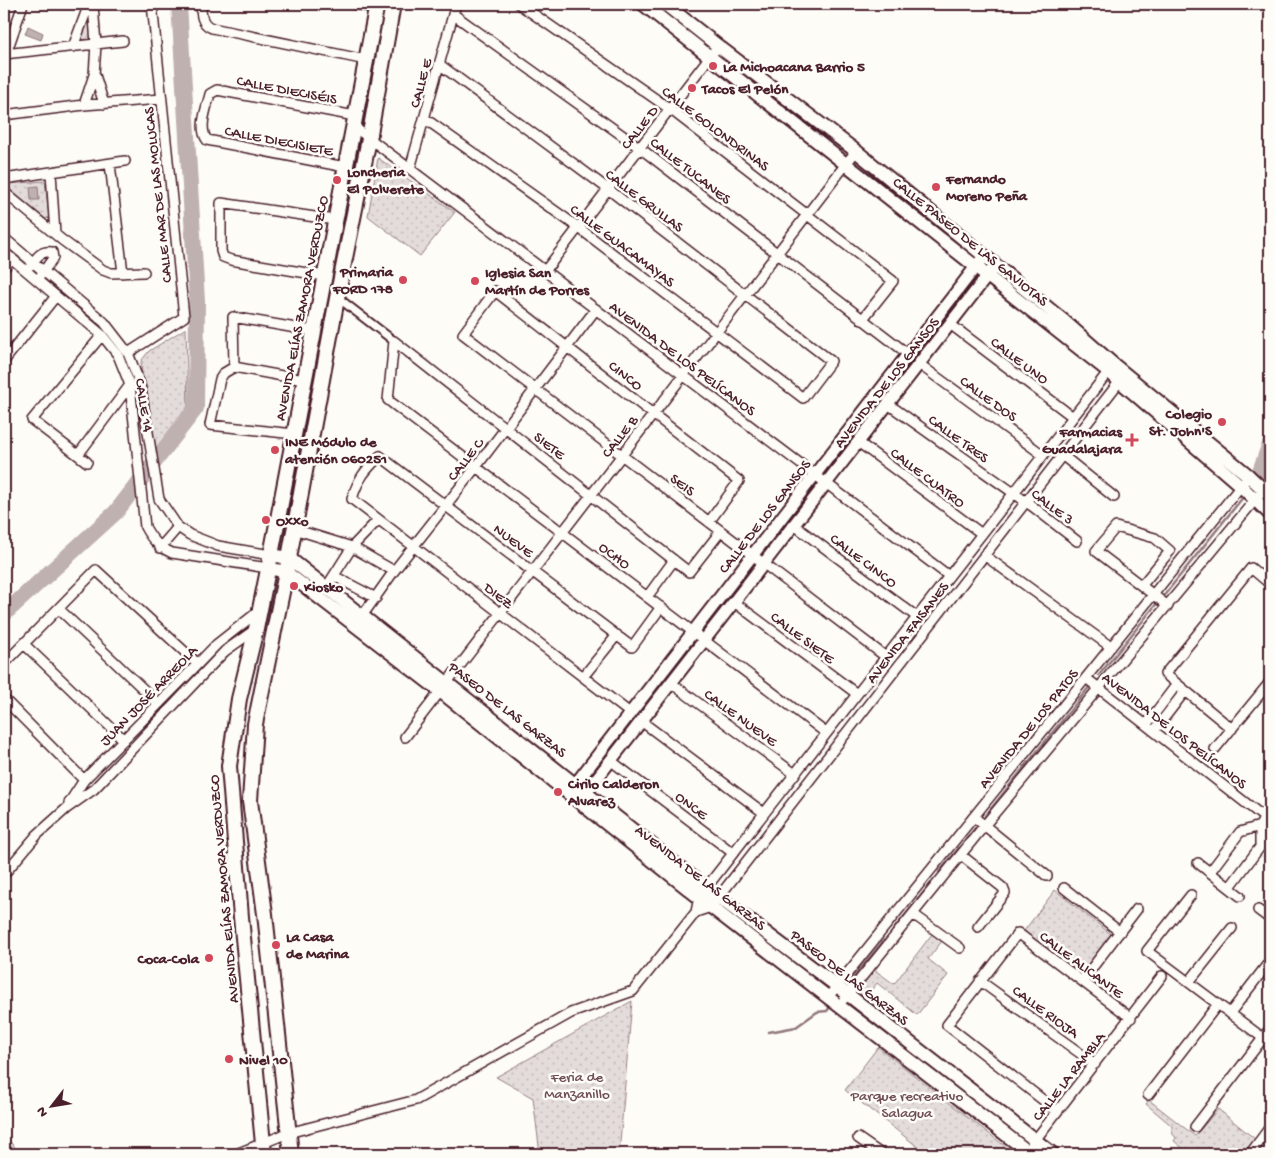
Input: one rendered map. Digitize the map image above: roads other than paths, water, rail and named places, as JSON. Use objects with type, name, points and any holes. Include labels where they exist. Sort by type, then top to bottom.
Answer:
[{"type":"main road","points":[[291,1154],[265,914],[250,800],[255,724],[369,139],[393,4]]},
{"type":"main road","name":"CALLE PASEO DE LAS GAVIOTAS","points":[[643,4],[846,163],[992,271],[1065,322],[1111,368],[1249,476],[1268,494]]},
{"type":"main road","name":"CALLE PASEO DE LAS GAVIOTAS","points":[[665,4],[856,151],[979,261]]},
{"type":"main road","name":"AVENIDA ELÍAS ZAMORA VERDUZCO","points":[[264,1148],[241,917],[229,766],[239,699],[256,629],[376,6]]},
{"type":"main road","name":"CALLE PASEO DE LAS GAVIOTAS","points":[[1122,377],[1270,514]]},
{"type":"main road","points":[[269,561],[287,565],[326,588],[359,621]]},
{"type":"main road","name":"AVENIDA DE LAS GARZAS","points":[[287,565],[572,788],[829,996],[843,999],[1029,1152]]},
{"type":"main road","name":"PASEO DE LAS GARZAS","points":[[715,902],[837,986],[843,999],[1053,1154]]},
{"type":"street","points":[[23,4],[5,54],[123,41]]},
{"type":"street","points":[[73,47],[91,4]]},
{"type":"street","points":[[84,105],[94,75],[96,44],[91,4]]},
{"type":"street","name":"CALLE MAR DE LAS MOLUCAS","points":[[128,352],[184,317],[152,4]]},
{"type":"street","points":[[201,4],[202,18],[206,26],[366,60]]},
{"type":"street","points":[[354,4],[376,6]]},
{"type":"street","name":"CALLE E","points":[[410,169],[456,4]]},
{"type":"street","name":"CALLE GOLONDRINAS","points":[[519,4],[670,109],[893,281],[862,320]]},
{"type":"street","name":"CALLE TUCANES","points":[[453,14],[640,148],[908,354]]},
{"type":"street","name":"CALLE D","points":[[545,271],[718,46]]},
{"type":"street","name":"CALLE GRULLAS","points":[[439,64],[608,189],[832,361],[803,398]]},
{"type":"street","points":[[94,75],[104,104]]},
{"type":"street","name":"CALLE DIECISÉIS","points":[[207,140],[203,128],[210,94],[217,90],[354,121]]},
{"type":"street","points":[[4,114],[161,99]]},
{"type":"street","name":"CALLE GUACAMAYAS","points":[[424,118],[578,228],[803,398]]},
{"type":"street","name":"AVENIDA DE LOS PELÍCANOS","points":[[354,121],[369,139],[949,576]]},
{"type":"street","name":"CALLE DIECISIETE","points":[[207,140],[345,168]]},
{"type":"street","name":"CALLE B","points":[[405,737],[856,151]]},
{"type":"street","points":[[4,179],[124,162]]},
{"type":"street","points":[[110,164],[123,273]]},
{"type":"street","points":[[38,280],[53,258],[52,252],[58,237],[51,172]]},
{"type":"street","points":[[4,192],[58,237],[103,270],[111,273],[144,272]]},
{"type":"street","points":[[324,276],[231,260],[224,257],[221,250],[221,203],[335,220]]},
{"type":"street","name":"CALLE 14","points":[[4,238],[104,322],[128,352],[140,384],[159,499],[178,527],[190,535],[218,546],[269,561]]},
{"type":"street","points":[[26,270],[40,254],[45,251],[52,252]]},
{"type":"street","name":"CALLE 14","points":[[4,252],[102,335],[118,355],[130,384],[145,527],[151,538],[160,548]]},
{"type":"street","points":[[4,268],[12,258]]},
{"type":"street","name":"CALLE DE LOS GANSOS","points":[[572,788],[979,261]]},
{"type":"street","name":"AVENIDA DE LOS GANSOS","points":[[582,797],[992,271]]},
{"type":"street","name":"CINCO","points":[[463,334],[496,291],[739,481],[709,522]]},
{"type":"street","points":[[4,361],[56,296]]},
{"type":"street","points":[[337,297],[394,341]]},
{"type":"street","name":"CALLE C","points":[[359,621],[394,571],[568,348],[596,309]]},
{"type":"street","points":[[234,367],[233,317],[313,331]]},
{"type":"street","name":"CALLE UNO","points":[[950,324],[1073,417]]},
{"type":"street","name":"SEIS","points":[[463,334],[886,657]]},
{"type":"street","points":[[87,462],[32,420],[102,335]]},
{"type":"street","name":"OCHO","points":[[394,341],[388,400],[826,733]]},
{"type":"street","name":"SIETE","points":[[394,341],[689,572],[721,531]]},
{"type":"street","name":"CALLE DOS","points":[[919,364],[1043,455]]},
{"type":"street","points":[[294,434],[210,425],[220,379],[224,373],[234,367],[304,380]]},
{"type":"street","name":"AVENIDA FAISANES","points":[[702,892],[1111,368]]},
{"type":"street","name":"AVENIDA FAISANES","points":[[715,902],[1122,377]]},
{"type":"street","points":[[78,455],[130,384]]},
{"type":"street","name":"CALLE TRES","points":[[888,404],[1013,494]]},
{"type":"street","name":"CALLE CUATRO","points":[[858,442],[982,534]]},
{"type":"street","points":[[1062,455],[1114,497]]},
{"type":"street","name":"NUEVE","points":[[352,499],[356,484],[365,470],[380,456],[632,647],[661,607]]},
{"type":"street","name":"AVENIDA DE LOS PATOS","points":[[829,996],[1249,476]]},
{"type":"street","name":"CALLE 3","points":[[1013,494],[1077,541]]},
{"type":"street","name":"AVENIDA DE LOS PATOS","points":[[843,999],[1255,500],[1268,494]]},
{"type":"street","name":"DIEZ","points":[[352,499],[630,713]]},
{"type":"street","points":[[326,588],[352,547],[378,520]]},
{"type":"street","name":"CALLE CINCO","points":[[794,525],[917,617]]},
{"type":"street","points":[[178,527],[160,548],[172,553],[221,560],[269,561]]},
{"type":"street","points":[[1142,585],[1170,551],[1155,538],[1116,527],[1096,551],[1168,606]]},
{"type":"street","points":[[294,529],[352,547],[394,571]]},
{"type":"street","points":[[984,555],[1110,648]]},
{"type":"street","points":[[647,596],[674,560]]},
{"type":"street","points":[[1232,729],[1165,674],[1251,568],[1270,584]]},
{"type":"street","points":[[4,664],[96,570],[198,664]]},
{"type":"street","points":[[334,576],[376,598]]},
{"type":"street","name":"CALLE SIETE","points":[[734,602],[856,694]]},
{"type":"street","points":[[59,609],[159,704]]},
{"type":"street","name":"JUAN JOSÉ ARREOLA","points":[[67,808],[84,780],[217,644],[259,611]]},
{"type":"street","name":"JUAN JOSÉ ARREOLA","points":[[4,874],[37,835],[67,808],[94,789],[226,651],[256,629]]},
{"type":"street","points":[[583,677],[617,635]]},
{"type":"street","points":[[24,644],[124,740]]},
{"type":"street","name":"AVENIDA DE LOS PELÍCANOS","points":[[1086,678],[1265,822]]},
{"type":"street","name":"CALLE NUEVE","points":[[671,682],[795,774]]},
{"type":"street","points":[[1215,749],[1270,682]]},
{"type":"street","points":[[1146,725],[1177,684]]},
{"type":"street","points":[[1154,731],[1185,690]]},
{"type":"street","points":[[4,698],[84,780]]},
{"type":"street","points":[[641,721],[764,813]]},
{"type":"street","name":"ONCE","points":[[610,760],[733,853]]},
{"type":"street","points":[[974,817],[1047,876]]},
{"type":"street","points":[[1210,872],[1240,832],[1265,822]]},
{"type":"street","points":[[1230,887],[1260,847],[1265,822]]},
{"type":"street","points":[[961,855],[1003,888],[1005,893],[978,927]]},
{"type":"street","points":[[1198,863],[1240,896]]},
{"type":"street","points":[[1064,888],[1120,932]]},
{"type":"street","points":[[236,1154],[264,1148],[288,1133],[416,1100],[571,1013],[633,991],[696,912],[702,892]]},
{"type":"street","points":[[1191,895],[1147,951],[1263,1038]]},
{"type":"street","points":[[696,912],[715,902]]},
{"type":"street","points":[[1082,981],[1137,909]]},
{"type":"street","points":[[1258,910],[1270,919]]},
{"type":"street","points":[[913,914],[960,948]]},
{"type":"street","points":[[1189,982],[1232,928]]},
{"type":"street","name":"CALLE ALICANTE","points":[[980,981],[1018,933],[1130,1018]]},
{"type":"street","points":[[1230,1013],[1270,961]]},
{"type":"street","name":"CALLE LA RAMBLA","points":[[1029,1152],[1035,1140],[1162,976]]},
{"type":"street","points":[[980,981],[947,1025],[1057,1111]]},
{"type":"street","name":"CALLE RIOJA","points":[[980,981],[1095,1064]]},
{"type":"street","points":[[1148,1095],[1218,1004]]},
{"type":"street","points":[[1195,1127],[1270,1029]]},
{"type":"street","points":[[1250,1154],[1270,1127]]},
{"type":"street","points":[[858,1138],[881,1154]]},
{"type":"waterway","points":[[4,614],[116,512],[196,408],[197,301],[179,4]]},
{"type":"waterway","points":[[1260,471],[1270,444]]},
{"type":"waterway","points":[[1257,476],[1260,471]]},
{"type":"waterway","points":[[1162,598],[1244,496]]},
{"type":"waterway","points":[[1099,675],[1158,602]]},
{"type":"waterway","points":[[985,816],[1090,686]]},
{"type":"waterway","points":[[939,872],[975,828]]},
{"type":"waterway","points":[[893,930],[931,883]]},
{"type":"waterway","points":[[846,986],[884,940]]},
{"type":"waterway","points":[[769,1032],[796,1027],[817,1012],[827,1011],[830,1007]]},
{"type":"place","name":"La Michoacana Barrio 5","points":[[713,66]]},
{"type":"place","name":"Tacos El Pelón","points":[[692,88]]},
{"type":"place","name":"Loncheria El Polverete","points":[[337,180]]},
{"type":"place","name":"Fernando Moreno Peña","points":[[936,187]]},
{"type":"place","name":"Primaria FORD 178","points":[[403,280]]},
{"type":"place","name":"Iglesia San Martín de Porres","points":[[475,281]]},
{"type":"place","name":"Colegio St. John'S","points":[[1222,422]]},
{"type":"place","name":"Farmacias Guadalajara","points":[[1132,440]]},
{"type":"place","name":"INE Módulo de atención 060251","points":[[275,450]]},
{"type":"place","name":"Oxxo","points":[[266,520]]},
{"type":"place","name":"Kiosko","points":[[294,586]]},
{"type":"place","name":"Cirilo Calderon Alvarez","points":[[558,792]]},
{"type":"place","name":"La Casa de Marina","points":[[276,945]]},
{"type":"place","name":"Coca-Cola","points":[[209,958]]},
{"type":"place","name":"Nivel 10","points":[[229,1059]]},
{"type":"park label","name":"Feria de Manzanillo","points":[[577,1084]]},
{"type":"park label","name":"Parque recreativo Salagua","points":[[907,1104]]}]
